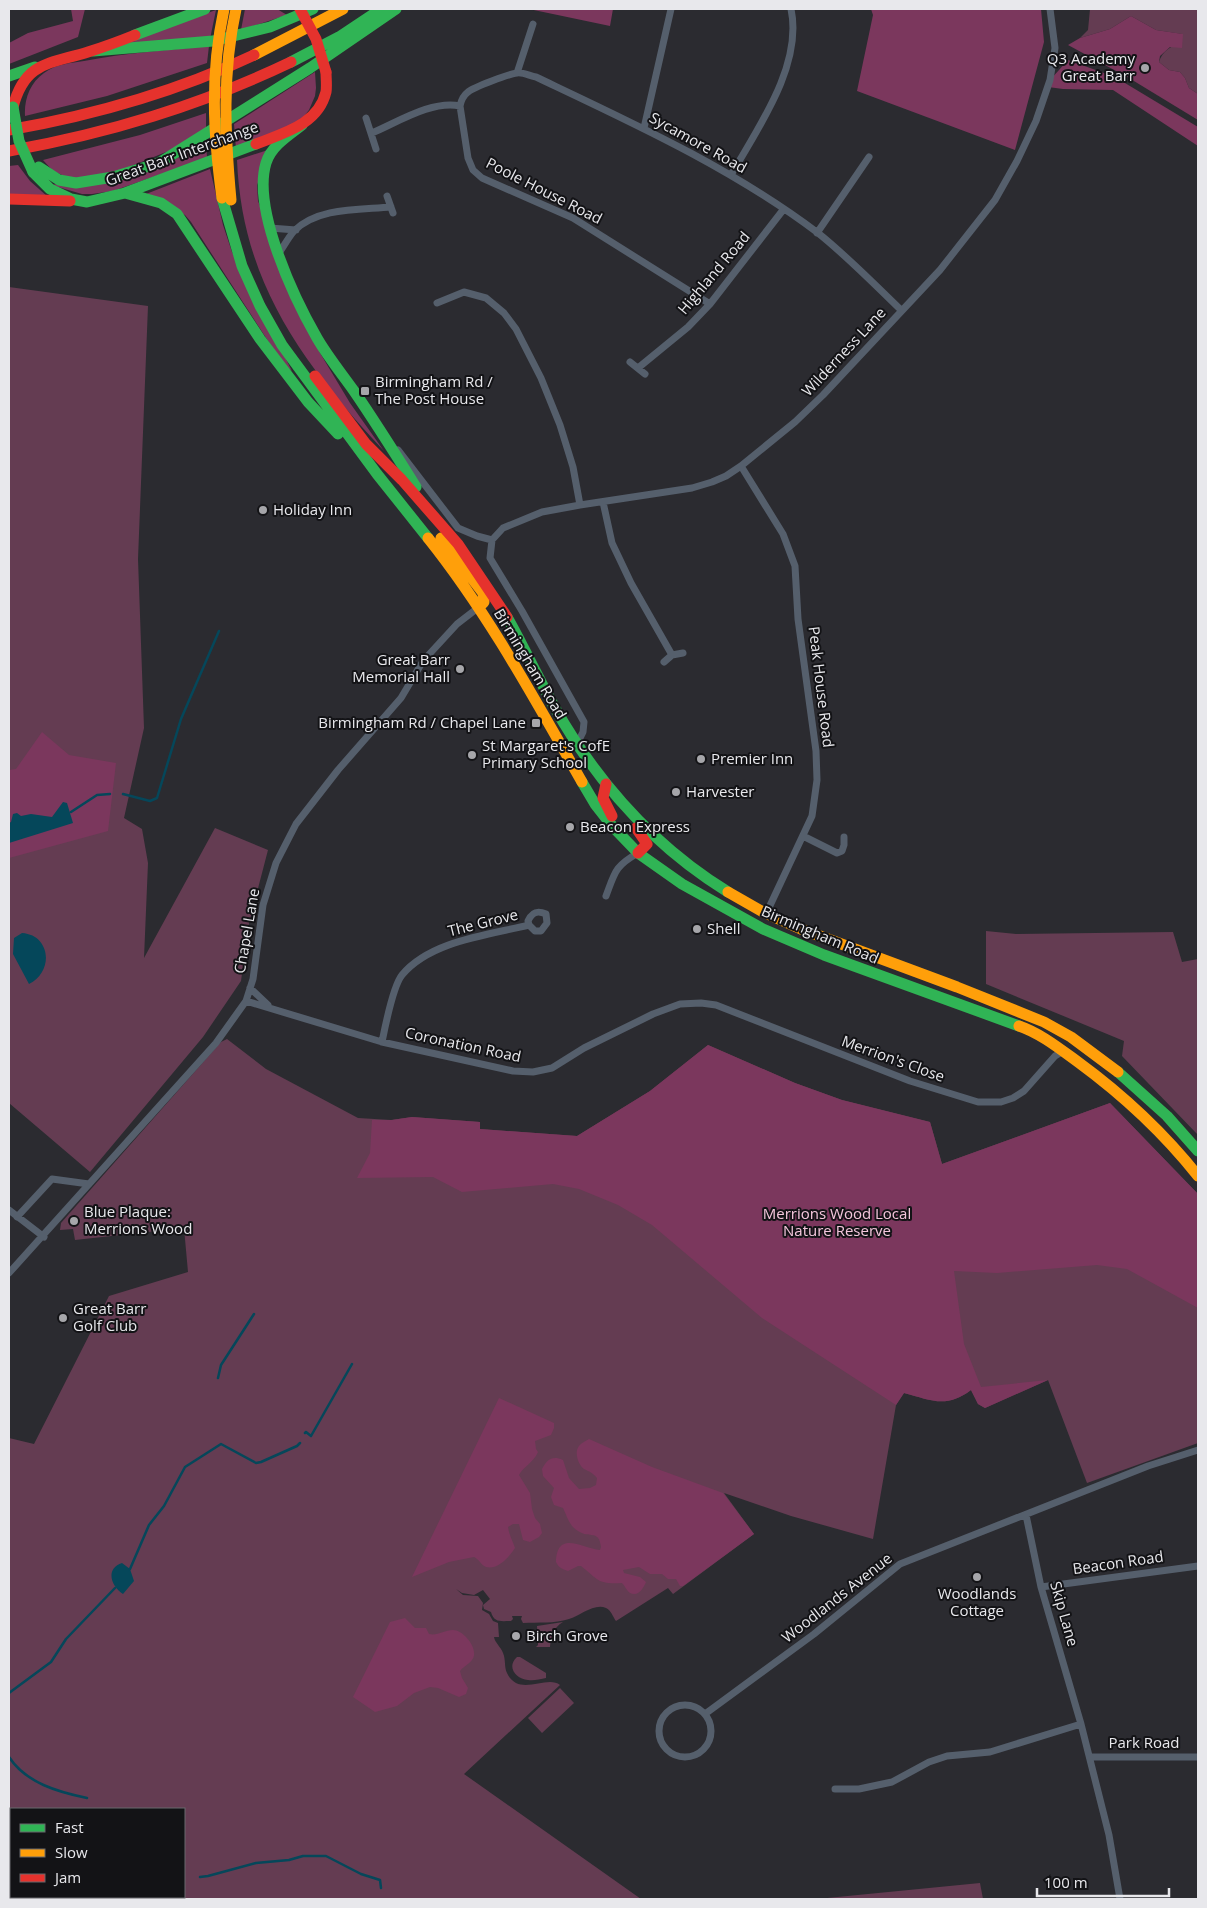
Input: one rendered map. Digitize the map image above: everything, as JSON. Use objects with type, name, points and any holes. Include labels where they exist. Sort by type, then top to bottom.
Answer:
[{"type":"highway","points":[[177,19],[191,9]]},
{"type":"highway","name":"Great Barr Interchange","points":[[205,9],[93,51],[46,63],[29,75],[22,83],[15,96],[13,107],[15,126],[28,164],[36,170],[50,189],[59,195],[87,202],[125,193],[224,157],[302,125],[319,109],[326,91],[326,72],[322,52],[314,31],[300,9]]},
{"type":"highway","name":"Birmingham Road","points":[[224,9],[214,70],[212,107],[214,147],[242,266],[264,314],[282,345],[377,474],[437,549],[478,607],[513,661],[596,804],[613,827],[638,853],[682,884],[764,929],[824,955],[1024,1028],[1050,1043],[1102,1080],[1143,1115],[1179,1152],[1198,1176]]},
{"type":"highway","name":"Birmingham Road","points":[[236,9],[226,63],[224,100],[226,199],[252,272],[272,314],[296,352],[362,439],[388,468],[402,480],[464,552],[499,604],[577,744],[620,802],[652,835],[694,870],[744,903],[835,945],[951,983],[1057,1029],[1107,1062],[1142,1093],[1198,1152]]},
{"type":"highway","points":[[93,51],[213,41],[270,28],[313,9]]},
{"type":"highway","points":[[9,130],[110,109],[184,85],[265,50],[343,9]]},
{"type":"highway","points":[[9,151],[62,141],[123,126],[190,105],[325,45],[381,9]]},
{"type":"highway","points":[[36,170],[60,181],[78,183],[133,172],[159,163],[310,68],[396,9]]},
{"type":"highway","points":[[9,76],[46,63]]},
{"type":"highway","points":[[302,125],[281,142],[272,152],[266,164],[262,183],[264,205],[270,228],[299,302],[318,339],[388,441],[433,515]]},
{"type":"highway","points":[[125,193],[161,203],[177,214],[192,233],[260,339],[308,402],[377,474]]},
{"type":"highway","points":[[9,199],[87,202]]},
{"type":"highway","points":[[388,441],[388,468],[483,593],[484,602],[478,607]]},
{"type":"highway","points":[[606,784],[603,798],[608,810],[628,842]]},
{"type":"highway","points":[[620,802],[628,818],[647,844],[638,853]]},
{"type":"highway","points":[[1050,1043],[1057,1029]]},
{"type":"highway","points":[[1066,1054],[1080,1044]]},
{"type":"street","points":[[644,128],[671,9]]},
{"type":"street","points":[[731,175],[767,113],[784,71],[792,45],[794,30],[791,9]]},
{"type":"street","name":"Wilderness Lane","points":[[492,540],[503,528],[542,512],[692,488],[726,476],[802,416],[940,270],[995,200],[1017,161],[1036,121],[1050,80],[1055,48],[1050,9]]},
{"type":"street","points":[[372,133],[437,106],[449,104],[460,106],[461,100],[468,92],[517,73],[533,24]]},
{"type":"street","name":"Sycamore Road","points":[[517,73],[536,77],[644,128],[731,175],[817,233],[856,265],[901,310]]},
{"type":"street","name":"Poole House Road","points":[[460,106],[468,158],[473,170],[482,178],[573,218],[710,304]]},
{"type":"street","points":[[366,118],[376,149]]},
{"type":"street","points":[[817,233],[869,157]]},
{"type":"street","points":[[270,228],[290,231],[296,230],[322,215],[392,210],[387,196]]},
{"type":"street","name":"Highland Road","points":[[638,368],[688,327],[710,304],[783,210]]},
{"type":"street","points":[[279,253],[296,230]]},
{"type":"street","points":[[437,303],[464,292],[486,298],[504,313],[516,329],[542,378],[560,425],[573,467],[580,505]]},
{"type":"street","points":[[630,362],[645,374]]},
{"type":"street","points":[[388,441],[407,460],[458,528],[492,540]]},
{"type":"street","name":"Peak House Road","points":[[741,466],[783,534],[795,566],[798,619],[816,751],[817,780],[812,816],[766,914]]},
{"type":"street","points":[[604,502],[612,543],[618,557],[630,583],[672,654]]},
{"type":"street","name":"Birmingham Road","points":[[492,540],[490,558],[522,610],[584,722],[577,744]]},
{"type":"street","name":"Chapel Lane","points":[[9,1273],[216,1043],[246,1001],[253,978],[263,905],[276,863],[296,824],[338,770],[401,698],[423,661],[457,624],[478,607]]},
{"type":"street","points":[[664,662],[672,654],[683,653]]},
{"type":"street","points":[[803,836],[837,852],[842,851],[844,837]]},
{"type":"street","points":[[606,896],[621,862],[638,853]]},
{"type":"street","name":"The Grove","points":[[382,1042],[392,1000],[401,976],[424,956],[454,942],[529,925]]},
{"type":"street","name":"Coronation Road","points":[[250,988],[269,1006]]},
{"type":"street","name":"Coronation Road","points":[[246,1001],[269,1006],[382,1042],[506,1069],[533,1072],[552,1068],[584,1048],[653,1014],[680,1004],[701,1003]]},
{"type":"street","name":"Merrion's Close","points":[[701,1003],[716,1005],[910,1081],[978,1102],[1001,1102],[1013,1098],[1024,1091],[1055,1056],[1066,1054]]},
{"type":"street","points":[[17,1217],[52,1179],[89,1184]]},
{"type":"street","points":[[9,1210],[44,1236]]},
{"type":"street","points":[[1026,1515],[1148,1466],[1198,1450]]},
{"type":"street","name":"Skip Lane","points":[[1026,1515],[1041,1587],[1090,1757],[1109,1835],[1120,1899]]},
{"type":"street","name":"Woodlands Avenue","points":[[705,1714],[814,1634],[900,1564],[1026,1515]]},
{"type":"street","name":"Beacon Road","points":[[1041,1587],[1198,1566]]},
{"type":"street","points":[[691,1705],[699,1708],[705,1714],[710,1721],[711,1729],[710,1738],[701,1752],[684,1756],[676,1755],[669,1751],[660,1736],[660,1727],[666,1713],[674,1707],[691,1705]]},
{"type":"street","points":[[835,1789],[859,1788],[892,1782],[929,1762],[947,1756],[990,1752],[1081,1724]]},
{"type":"street","name":"Park Road","points":[[1090,1757],[1198,1757]]},
{"type":"street","points":[[845,1780],[845,1788]]},
{"type":"green space","points":[[71,9],[85,9],[78,37],[9,64],[9,43],[28,33],[73,21]]},
{"type":"green space","points":[[245,9],[277,9],[287,15],[241,30]]},
{"type":"green space","points":[[529,9],[613,9],[610,26]]},
{"type":"green space","points":[[871,9],[1041,9],[1044,42],[1015,150],[857,91],[873,15]]},
{"type":"green space","points":[[1090,9],[1198,9],[1198,94],[1189,88],[1180,72],[1169,70],[1159,62],[1165,52],[1182,41],[1182,34],[1156,30],[1131,16],[1110,29],[1080,38],[1088,30]]},
{"type":"green space","points":[[216,10],[210,39],[107,48]]},
{"type":"green space","points":[[1131,16],[1156,30],[1183,34],[1182,48],[1170,47],[1160,56],[1159,62],[1169,70],[1180,72],[1189,88],[1198,94],[1198,120],[1129,78],[1068,45],[1080,38],[1110,29]]},
{"type":"green space","points":[[209,46],[207,63],[107,96],[25,116],[29,92],[39,77],[53,68],[69,63],[115,56]]},
{"type":"green space","points":[[1068,60],[1115,77],[1198,127],[1198,146],[1113,90],[1048,87],[1050,80]]},
{"type":"green space","points":[[315,72],[315,96],[309,110],[300,121],[236,149],[234,124]]},
{"type":"green space","points":[[206,113],[206,130],[171,150],[119,171],[71,179],[53,171],[43,160],[140,135]]},
{"type":"green space","points":[[206,141],[207,158],[113,191],[82,194],[51,185],[164,166]]},
{"type":"green space","points":[[271,149],[257,185],[258,201],[320,353],[350,403],[384,451],[355,419],[303,353],[282,319],[264,283],[251,245],[241,204],[237,160]]},
{"type":"green space","points":[[18,165],[30,181],[48,197],[9,196],[9,166]]},
{"type":"green space","points":[[210,169],[223,225],[232,252],[292,371],[283,364],[191,222],[185,215],[146,194]]},
{"type":"green space","points":[[9,287],[148,306],[138,559],[144,728],[124,818],[142,829],[148,863],[144,958],[215,828],[268,850],[249,923],[241,981],[203,1037],[90,1172],[9,1103]]},
{"type":"green space","points":[[42,732],[69,755],[116,763],[108,831],[9,858],[9,770],[16,769]]},
{"type":"green space","points":[[986,931],[1016,934],[1173,932],[1182,962],[1198,959],[1198,1135],[1122,1056],[1124,1041],[986,984]]},
{"type":"green space","points":[[227,1039],[266,1069],[358,1118],[391,1120],[412,1117],[480,1122],[480,1129],[577,1136],[650,1091],[708,1045],[795,1083],[842,1100],[930,1122],[942,1164],[1110,1103],[1198,1194],[1198,1443],[1087,1483],[1048,1380],[985,1408],[978,1404],[971,1390],[962,1396],[946,1401],[930,1400],[904,1393],[896,1405],[873,1539],[791,1516],[724,1493],[754,1534],[673,1594],[668,1588],[616,1621],[609,1610],[597,1607],[558,1622],[523,1623],[522,1616],[512,1616],[513,1619],[511,1621],[498,1621],[492,1616],[491,1612],[484,1609],[483,1605],[490,1599],[483,1590],[474,1595],[462,1593],[456,1589],[463,1595],[478,1596],[483,1603],[482,1610],[489,1614],[493,1621],[498,1623],[499,1637],[494,1637],[503,1653],[506,1671],[512,1680],[526,1685],[554,1682],[560,1685],[464,1774],[641,1899],[9,1899],[10,1859],[10,1898],[185,1898],[185,1808],[10,1808],[9,1858],[9,1438],[34,1444],[109,1296],[188,1272],[184,1228],[75,1240],[73,1229],[60,1230],[61,1223],[221,1042]]},
{"type":"green space","name":"Merrions Wood Local Nature Reserve","points":[[708,1045],[795,1083],[842,1100],[930,1122],[942,1164],[1110,1103],[1198,1194],[1198,1308],[1127,1269],[1097,1265],[997,1273],[954,1271],[964,1344],[981,1387],[1048,1380],[985,1408],[978,1404],[971,1390],[962,1396],[946,1401],[930,1400],[904,1393],[896,1405],[762,1318],[652,1225],[618,1205],[579,1189],[553,1184],[462,1192],[433,1177],[357,1178],[370,1153],[372,1120],[412,1117],[480,1122],[480,1129],[577,1136],[650,1091]]},
{"type":"green space","points":[[499,1398],[554,1423],[551,1435],[535,1441],[538,1452],[519,1475],[530,1493],[532,1509],[535,1518],[540,1524],[542,1533],[530,1542],[523,1540],[519,1524],[513,1524],[508,1527],[515,1548],[499,1565],[486,1567],[474,1557],[449,1562],[412,1577]]},
{"type":"green space","points":[[589,1439],[652,1467],[723,1493],[754,1534],[683,1586],[680,1586],[676,1579],[668,1579],[662,1574],[650,1574],[639,1567],[623,1570],[624,1573],[640,1577],[646,1582],[640,1592],[633,1594],[622,1583],[603,1582],[581,1566],[568,1571],[562,1569],[556,1562],[557,1552],[561,1546],[566,1543],[572,1543],[600,1550],[600,1541],[596,1536],[582,1533],[575,1529],[563,1508],[554,1505],[551,1497],[554,1488],[543,1476],[542,1469],[546,1462],[551,1459],[563,1460],[569,1478],[579,1489],[590,1488],[596,1485],[597,1478],[578,1462],[579,1446]]},
{"type":"green space","points":[[405,1618],[415,1628],[426,1628],[429,1634],[453,1630],[462,1633],[470,1641],[474,1656],[460,1671],[468,1688],[466,1694],[459,1697],[438,1688],[430,1687],[414,1693],[397,1706],[375,1712],[353,1697],[390,1622]]},
{"type":"green space","points":[[563,1622],[553,1633],[550,1647],[536,1647],[538,1645],[537,1626]]},
{"type":"green space","points":[[517,1657],[546,1673],[546,1678],[530,1680],[516,1675],[512,1665]]},
{"type":"green space","points":[[560,1688],[574,1703],[542,1733],[528,1718]]},
{"type":"green space","points":[[980,1883],[983,1899],[817,1899]]},
{"type":"water","points":[[63,802],[67,803],[73,823],[9,843],[9,823],[13,814],[52,817]]},
{"type":"water","points":[[22,933],[32,935],[39,940],[44,947],[46,955],[43,971],[29,984],[13,954],[14,938]]},
{"type":"water","points":[[122,1563],[130,1569],[134,1581],[123,1594],[115,1587],[112,1578],[113,1569]]},
{"type":"waterway","points":[[123,794],[150,801],[157,798],[181,719],[219,631]]},
{"type":"waterway","points":[[71,812],[97,795],[110,794]]},
{"type":"waterway","points":[[218,1378],[221,1365],[254,1314]]},
{"type":"waterway","points":[[305,1433],[311,1436],[352,1364]]},
{"type":"waterway","points":[[130,1569],[149,1525],[164,1506],[185,1467],[221,1444],[256,1463],[300,1443]]},
{"type":"waterway","points":[[9,1693],[51,1662],[66,1639],[115,1588]]},
{"type":"waterway","points":[[9,1757],[24,1774],[34,1780],[65,1793],[87,1798]]},
{"type":"waterway","points":[[200,1877],[256,1863],[289,1860],[303,1856],[326,1856],[361,1874],[380,1880],[381,1888]]},
{"type":"traffic: fast","points":[[135,35],[205,9]]},
{"type":"traffic: fast","points":[[93,51],[213,41],[270,27],[313,9]]},
{"type":"traffic: fast","points":[[291,62],[339,37],[381,9]]},
{"type":"traffic: fast","points":[[39,167],[59,180],[76,183],[113,177],[159,163],[310,68],[396,9]]},
{"type":"traffic: fast","points":[[9,76],[35,67]]},
{"type":"traffic: fast","points":[[13,107],[19,141],[33,172]]},
{"type":"traffic: fast","points":[[302,125],[276,146],[266,163],[263,182],[270,228],[287,277],[317,338],[370,415],[416,487]]},
{"type":"traffic: fast","points":[[33,172],[50,189],[71,199],[87,202],[125,193],[256,144]]},
{"type":"traffic: fast","points":[[125,193],[161,203],[177,214],[260,339],[308,402],[338,434]]},
{"type":"traffic: fast","points":[[222,198],[242,266],[260,306],[282,345],[377,474],[428,538]]},
{"type":"traffic: fast","points":[[507,617],[571,735],[609,787],[652,834],[676,855],[728,892]]},
{"type":"traffic: fast","points":[[582,782],[595,804],[613,827],[638,853],[682,884],[763,929],[824,955],[1019,1026]]},
{"type":"traffic: fast","points":[[1118,1072],[1167,1116],[1198,1151]]},
{"type":"traffic: slow","points":[[222,198],[214,103],[217,57],[224,9]]},
{"type":"traffic: slow","points":[[231,200],[226,104],[228,57],[236,9]]},
{"type":"traffic: slow","points":[[254,55],[343,9]]},
{"type":"traffic: slow","points":[[428,538],[471,596],[490,626],[582,782]]},
{"type":"traffic: slow","points":[[441,538],[483,593],[484,602],[479,607]]},
{"type":"traffic: slow","points":[[728,892],[763,912],[801,929],[957,987],[1044,1022],[1071,1037],[1118,1072]]},
{"type":"traffic: slow","points":[[1019,1026],[1050,1042],[1111,1088],[1157,1129],[1198,1176]]},
{"type":"traffic: jam","points":[[300,9],[316,39],[326,72]]},
{"type":"traffic: jam","points":[[13,107],[24,81],[41,67],[135,35]]},
{"type":"traffic: jam","points":[[9,130],[72,117],[134,101],[195,80],[254,55]]},
{"type":"traffic: jam","points":[[9,151],[118,127],[188,105],[257,78],[291,62]]},
{"type":"traffic: jam","points":[[256,144],[298,126],[315,112],[322,103],[326,92],[326,72]]},
{"type":"traffic: jam","points":[[9,199],[70,201]]},
{"type":"traffic: jam","points":[[315,376],[366,444],[402,480],[458,544],[507,617]]},
{"type":"traffic: jam","points":[[606,784],[603,798],[612,816]]},
{"type":"traffic: jam","points":[[636,828],[647,844],[638,853]]},
{"type":"place","name":"Q3 Academy Great Barr","points":[[1145,68]]},
{"type":"place","name":"Birmingham Rd / The Post House","points":[[365,391]]},
{"type":"place","name":"Holiday Inn","points":[[263,510]]},
{"type":"place","name":"Great Barr Memorial Hall","points":[[460,669]]},
{"type":"place","name":"Birmingham Rd / Chapel Lane","points":[[536,723]]},
{"type":"place","name":"St Margaret's CofE Primary School","points":[[472,755]]},
{"type":"place","name":"Premier Inn","points":[[701,759]]},
{"type":"place","name":"Harvester","points":[[676,792]]},
{"type":"place","name":"Beacon Express","points":[[570,827]]},
{"type":"place","name":"Shell","points":[[697,929]]},
{"type":"place","name":"Blue Plaque: Merrions Wood","points":[[74,1221]]},
{"type":"place","name":"Great Barr Golf Club","points":[[63,1318]]},
{"type":"place","name":"Woodlands Cottage","points":[[977,1577]]},
{"type":"place","name":"Birch Grove","points":[[516,1636]]}]
